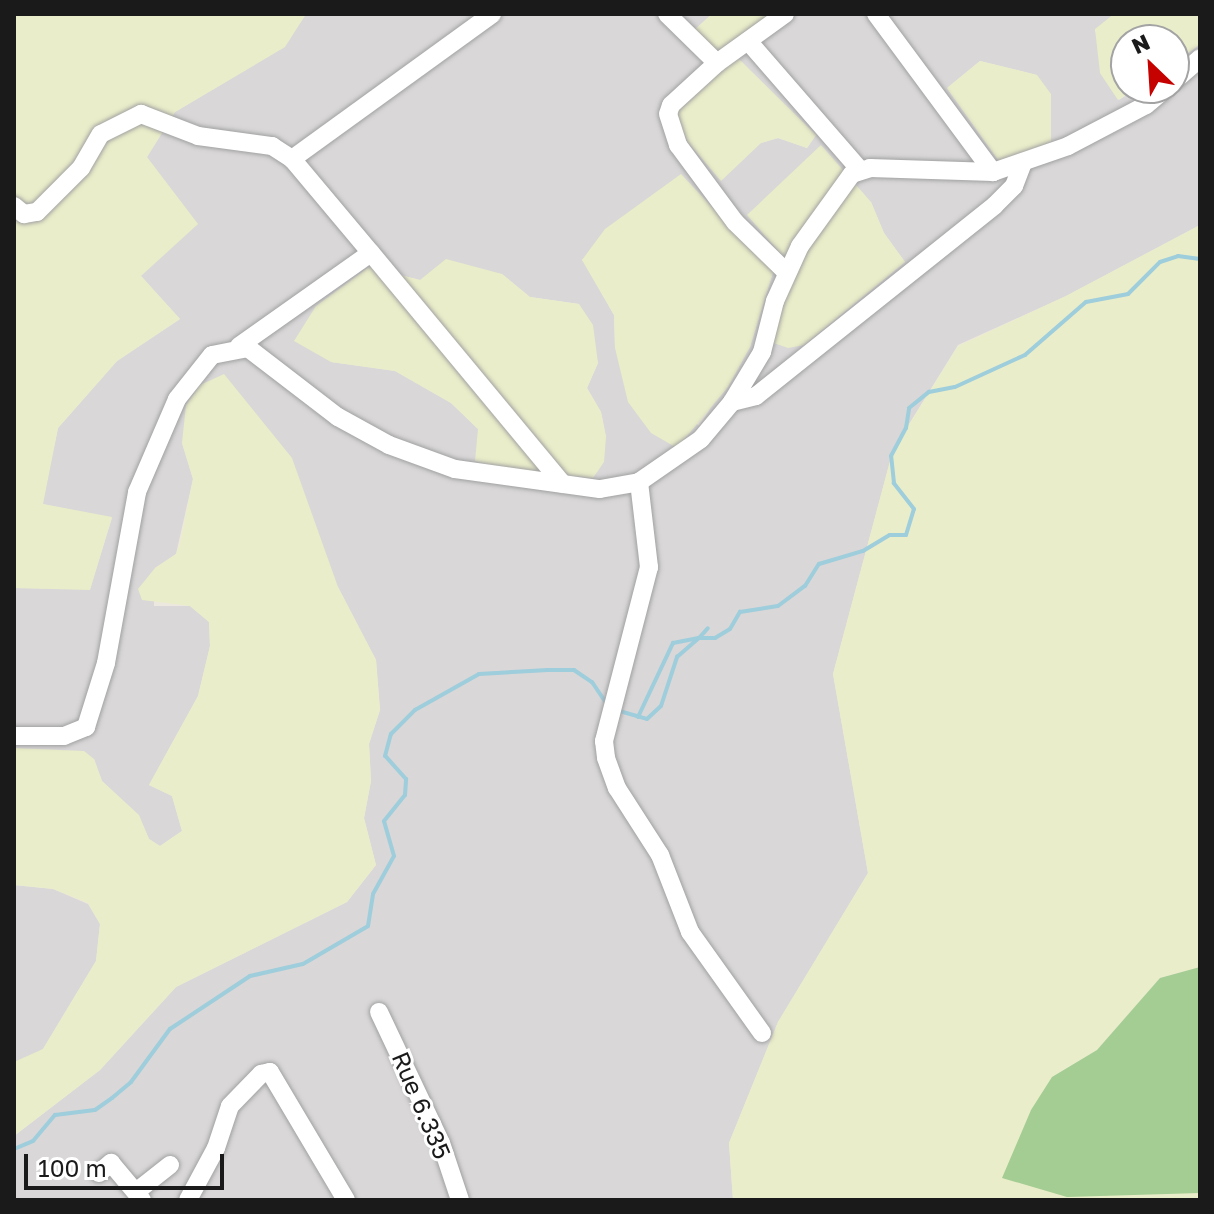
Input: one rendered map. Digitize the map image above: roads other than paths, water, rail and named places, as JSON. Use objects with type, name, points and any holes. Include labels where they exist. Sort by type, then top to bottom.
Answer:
[{"type":"street","points":[[292,159],[492,14]]},
{"type":"street","points":[[667,14],[717,63]]},
{"type":"street","points":[[785,14],[717,63],[671,105],[668,126],[735,222],[786,272]]},
{"type":"street","points":[[876,14],[993,172]]},
{"type":"street","points":[[748,41],[860,170]]},
{"type":"street","points":[[239,346],[338,417],[389,445],[455,469],[600,489],[639,482],[701,439],[732,402],[762,352],[786,272],[824,207],[860,170],[993,172],[1068,146],[1147,104]]},
{"type":"street","points":[[14,206],[24,214],[37,212],[81,168],[101,134],[141,114],[198,136],[272,146],[292,159],[563,484]]},
{"type":"street","points":[[732,402],[756,396],[995,205],[1014,186],[1023,163]]},
{"type":"street","points":[[14,736],[64,736],[86,727],[106,663],[137,492],[190,379],[212,355],[239,346],[371,253]]},
{"type":"street","points":[[639,482],[649,567],[604,741],[606,758],[617,788],[670,877],[690,932],[762,1033]]},
{"type":"street","name":"Rue 6.335","points":[[379,1012],[435,1129],[460,1200]]},
{"type":"street","points":[[194,1198],[230,1106],[261,1074],[270,1072],[346,1200]]},
{"type":"street","points":[[99,1173],[111,1163],[139,1196],[170,1165]]},
{"type":"waterway","points":[[616,710],[647,719],[661,706],[677,657],[699,638],[715,638],[730,629],[740,612],[778,606],[805,586],[819,564],[863,551],[890,535],[906,535],[914,509],[894,483],[891,456],[906,428],[909,408],[929,392],[955,387],[1025,355],[1086,302],[1128,294],[1160,262],[1178,256],[1200,259]]},
{"type":"waterway","points":[[638,717],[673,643],[699,638],[708,628]]},
{"type":"waterway","points":[[14,1149],[33,1141],[55,1115],[95,1110],[112,1098],[131,1082],[170,1029],[250,976],[303,964],[368,926],[373,894],[394,856],[384,821],[405,795],[406,779],[385,756],[391,734],[415,710],[479,674],[548,670],[574,670],[592,682],[608,706]]}]
